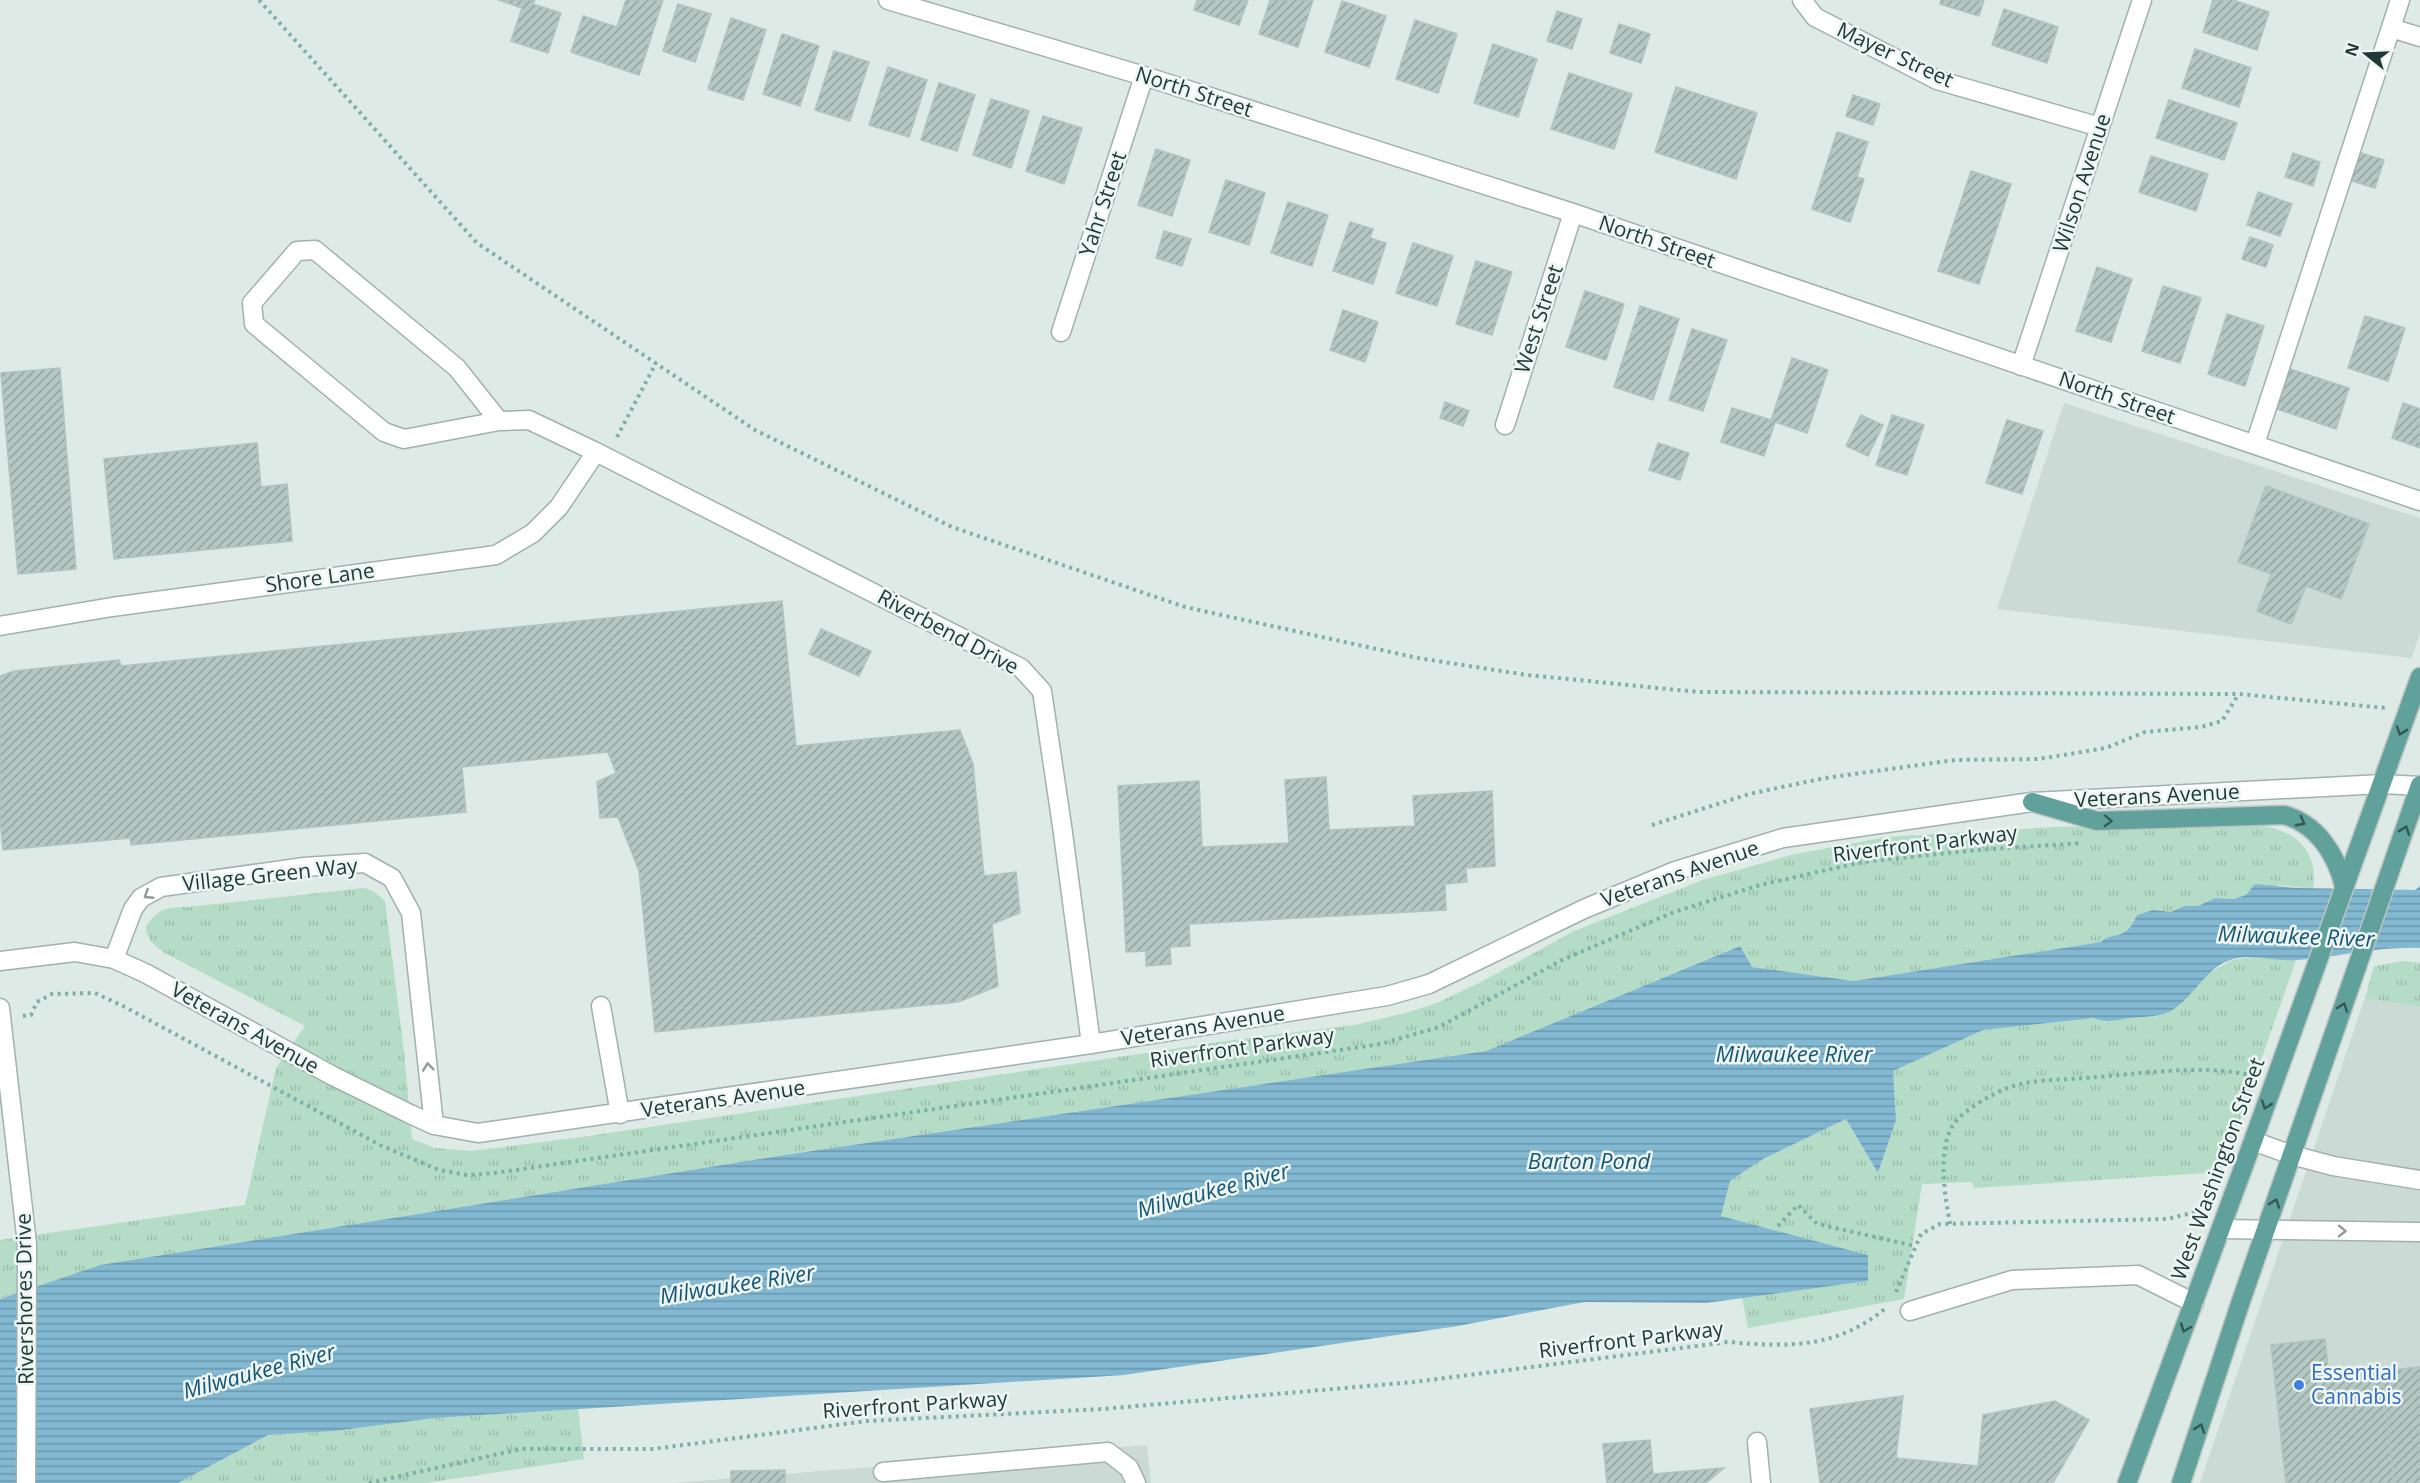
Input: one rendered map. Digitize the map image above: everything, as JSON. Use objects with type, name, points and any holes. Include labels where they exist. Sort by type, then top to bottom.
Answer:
[{"type":"main road","name":"West Washington Street","points":[[2127,1483],[2253,1141],[2345,875],[2382,784],[2420,677]]},
{"type":"main road","points":[[2181,1483],[2420,786]]},
{"type":"main road","points":[[2032,802],[2097,821],[2284,815],[2298,819],[2314,829],[2345,875]]},
{"type":"street","name":"North Street","points":[[888,0],[1144,75],[1573,213],[2420,501]]},
{"type":"street","name":"Mayer Street","points":[[1802,0],[1815,17],[1936,80],[2100,127]]},
{"type":"street","name":"Wilson Avenue","points":[[2021,366],[2142,0]]},
{"type":"street","points":[[2255,444],[2400,0]]},
{"type":"street","points":[[2391,28],[2420,38]]},
{"type":"street","name":"Yahr Street","points":[[1061,332],[1144,75]]},
{"type":"street","name":"West Street","points":[[1505,424],[1573,213]]},
{"type":"street","name":"Riverbend Drive","points":[[499,421],[457,368],[315,250],[297,251],[252,303],[254,324],[384,432],[404,439],[499,421],[529,420],[1021,668],[1042,691],[1091,1044]]},
{"type":"street","name":"Shore Lane","points":[[0,626],[124,606],[496,555],[532,533],[559,507],[596,452]]},
{"type":"street","name":"Veterans Avenue","points":[[0,961],[75,952],[114,959],[333,1076],[434,1125],[478,1133],[1091,1044],[1387,996],[1430,984],[1584,909],[1675,871],[1783,838],[2032,802],[2382,784],[2420,786]]},
{"type":"street","name":"Village Green Way","points":[[114,959],[133,909],[141,898],[162,887],[304,867],[365,863],[392,878],[411,913],[434,1125]]},
{"type":"street","points":[[602,1006],[620,1114]]},
{"type":"street","name":"Rivershores Drive","points":[[1,1013],[27,1244],[26,1483]]},
{"type":"street","points":[[2253,1141],[2333,1166],[2420,1180]]},
{"type":"street","points":[[2221,1229],[2420,1232]]},
{"type":"street","points":[[1910,1311],[2012,1280],[2138,1275],[2194,1303]]},
{"type":"street","points":[[1757,1442],[1761,1483]]},
{"type":"street","points":[[883,1472],[1108,1452],[1129,1468],[1136,1483]]},
{"type":"path","points":[[259,0],[477,243],[755,430],[952,527],[1185,607],[1419,658],[1527,675],[1699,692],[2238,694],[2409,709]]},
{"type":"path","points":[[596,452],[614,444],[656,363]]},
{"type":"path","points":[[1652,825],[1749,794],[1825,778],[1955,760],[2039,759],[2106,748],[2145,732],[2201,727],[2223,721],[2238,694]]},
{"type":"path","name":"Riverfront Parkway","points":[[1,1013],[31,1015],[37,1002],[52,994],[95,993],[380,1145],[440,1170],[467,1175],[495,1173],[1381,1044],[1439,1027],[1562,960],[1674,912],[1760,885],[1862,862],[1977,850],[2083,843]]},
{"type":"path","points":[[1950,1224],[1943,1183],[1944,1159],[1953,1125],[1983,1100],[2006,1088],[2041,1082],[2210,1069],[2250,1075]]},
{"type":"path","points":[[1778,1226],[1798,1205],[1817,1224],[1915,1246]]},
{"type":"path","points":[[1895,1293],[1921,1234],[1940,1224],[2167,1219],[2196,1212]]},
{"type":"path","name":"Riverfront Parkway","points":[[369,1483],[521,1449],[653,1449],[867,1420],[1102,1408],[1414,1382],[1728,1342],[1779,1346],[1828,1340],[1870,1321],[1891,1303]]},
{"type":"shaded area","points":[[2064,403],[2420,518],[2420,634],[2411,658],[1997,609]]},
{"type":"shaded area","points":[[2365,998],[2420,1007],[2420,1483],[2200,1483]]},
{"type":"shaded area","points":[[1147,1445],[1151,1483],[673,1483]]},
{"type":"green space","points":[[2250,824],[2277,829],[2298,841],[2306,850],[2311,861],[2314,874],[2313,889],[2279,885],[2233,899],[2215,898],[2198,906],[2184,906],[2171,912],[2153,910],[2137,915],[2124,933],[2111,936],[2101,942],[1854,981],[1752,967],[1739,946],[1486,1051],[785,1155],[100,1265],[0,1299],[0,1240],[245,1205],[276,1068],[305,1026],[163,952],[156,946],[149,938],[146,926],[155,915],[169,908],[364,888],[373,891],[385,901],[404,1052],[412,1139],[435,1148],[472,1151],[582,1137],[1240,1039],[1355,1025],[1437,1003],[1483,981],[1574,931],[1703,880],[1791,855],[1887,837],[2055,827]]},
{"type":"green space","points":[[2258,956],[2278,960],[2296,960],[2222,1172],[1974,1188],[1972,1182],[1922,1184],[1904,1299],[1748,1328],[1742,1298],[1868,1281],[1868,1255],[1721,1216],[1730,1181],[1763,1159],[1846,1119],[1878,1173],[1896,1120],[1893,1071],[1983,1030],[2095,1018],[2104,1022],[2155,1017],[2190,995],[2204,976],[2232,960]]},
{"type":"green space","points":[[2403,961],[2420,963],[2420,1007],[2365,998],[2374,966]]},
{"type":"green space","points":[[578,1409],[584,1459],[426,1483],[178,1483],[268,1435],[334,1431],[435,1418]]},
{"type":"water","name":"Barton Pond","points":[[2255,884],[2298,888],[2415,890],[2420,886],[2420,948],[2389,949],[2297,960],[2241,957],[2215,968],[2182,1003],[2163,1014],[2112,1021],[2094,1018],[1983,1030],[1893,1071],[1896,1120],[1878,1173],[1846,1119],[1763,1159],[1730,1181],[1721,1216],[1868,1255],[1868,1281],[1706,1303],[1584,1302],[1458,1326],[1124,1375],[435,1418],[334,1431],[268,1435],[178,1483],[0,1483],[0,1299],[100,1265],[785,1155],[1486,1051],[1740,946],[1752,967],[1854,981],[2101,942],[2128,930],[2137,915],[2153,910],[2171,912],[2184,906],[2198,906],[2215,898],[2233,899],[2246,895]]},
{"type":"building","points":[[498,0],[535,0],[533,4],[561,13],[548,53],[511,41],[522,8]]},
{"type":"building","points":[[626,0],[663,0],[639,75],[571,52],[583,16],[617,27]]},
{"type":"building","points":[[1197,0],[1248,0],[1239,25],[1194,10]]},
{"type":"building","points":[[1270,0],[1313,0],[1298,47],[1259,34]]},
{"type":"building","points":[[1941,0],[1984,0],[1979,16],[1940,4]]},
{"type":"building","points":[[2213,0],[2233,0],[2269,12],[2257,50],[2203,32]]},
{"type":"building","points":[[1342,1],[1386,16],[1369,67],[1325,52]]},
{"type":"building","points":[[678,4],[711,14],[695,62],[663,51]]},
{"type":"building","points":[[2004,9],[2058,27],[2047,63],[1992,45]]},
{"type":"building","points":[[1557,11],[1582,19],[1572,49],[1547,41]]},
{"type":"building","points":[[731,18],[766,30],[743,100],[708,89]]},
{"type":"building","points":[[1415,20],[1457,34],[1438,93],[1396,79]]},
{"type":"building","points":[[1619,24],[1650,34],[1641,63],[1610,53]]},
{"type":"building","points":[[782,34],[819,46],[800,106],[763,94]]},
{"type":"building","points":[[1493,44],[1537,59],[1518,117],[1474,103]]},
{"type":"building","points":[[2195,49],[2251,68],[2239,107],[2182,88]]},
{"type":"building","points":[[834,51],[869,62],[850,121],[815,110]]},
{"type":"building","points":[[888,67],[927,80],[909,137],[869,125]]},
{"type":"building","points":[[1569,73],[1632,94],[1614,149],[1551,129]]},
{"type":"building","points":[[939,83],[975,95],[957,151],[921,140]]},
{"type":"building","points":[[1676,87],[1757,113],[1736,179],[1655,152]]},
{"type":"building","points":[[1853,95],[1880,104],[1873,125],[1846,116]]},
{"type":"building","points":[[991,99],[1029,111],[1011,168],[973,155]]},
{"type":"building","points":[[2169,100],[2237,123],[2224,160],[2156,138]]},
{"type":"building","points":[[1043,116],[1082,128],[1064,184],[1026,171]]},
{"type":"building","points":[[1837,132],[1868,142],[1857,177],[1864,179],[1850,222],[1812,209]]},
{"type":"building","points":[[1156,149],[1190,160],[1172,216],[1138,205]]},
{"type":"building","points":[[2358,152],[2384,160],[2375,188],[2349,180]]},
{"type":"building","points":[[2293,153],[2320,162],[2313,186],[2285,177]]},
{"type":"building","points":[[2151,156],[2208,174],[2196,211],[2139,192]]},
{"type":"building","points":[[1971,171],[2011,184],[1979,284],[1938,271]]},
{"type":"building","points":[[1226,180],[1265,193],[1249,245],[1209,232]]},
{"type":"building","points":[[2258,192],[2292,204],[2280,236],[2247,225]]},
{"type":"building","points":[[1288,202],[1328,215],[1312,266],[1271,253]]},
{"type":"building","points":[[1350,222],[1373,229],[1370,238],[1386,243],[1373,284],[1333,271]]},
{"type":"building","points":[[1164,231],[1191,239],[1182,266],[1156,258]]},
{"type":"building","points":[[2250,237],[2273,245],[2266,267],[2242,259]]},
{"type":"building","points":[[1413,243],[1453,256],[1437,306],[1396,293]]},
{"type":"building","points":[[1476,261],[1512,272],[1492,335],[1456,324]]},
{"type":"building","points":[[2097,267],[2132,279],[2111,342],[2076,331]]},
{"type":"building","points":[[2163,286],[2201,298],[2180,363],[2142,351]]},
{"type":"building","points":[[1585,291],[1624,304],[1606,360],[1566,347]]},
{"type":"building","points":[[1640,306],[1679,319],[1653,400],[1614,387]]},
{"type":"building","points":[[1343,310],[1378,322],[1365,362],[1330,350]]},
{"type":"building","points":[[2227,314],[2264,326],[2245,386],[2208,374]]},
{"type":"building","points":[[2365,316],[2405,328],[2388,381],[2348,368]]},
{"type":"building","points":[[1692,329],[1727,340],[1703,411],[1669,400]]},
{"type":"building","points":[[1792,358],[1828,370],[1807,433],[1775,422],[1764,456],[1721,442],[1732,408],[1771,420]]},
{"type":"building","points":[[60,368],[76,569],[18,574],[1,373]]},
{"type":"building","points":[[2290,369],[2349,388],[2336,429],[2277,409]]},
{"type":"building","points":[[1445,402],[1469,411],[1463,426],[1440,418]]},
{"type":"building","points":[[2403,403],[2420,409],[2420,448],[2392,438]]},
{"type":"building","points":[[1861,415],[1883,425],[1868,456],[1846,446]]},
{"type":"building","points":[[1892,415],[1924,425],[1907,475],[1876,465]]},
{"type":"building","points":[[2007,420],[2043,431],[2022,494],[1986,483]]},
{"type":"building","points":[[257,443],[261,487],[287,484],[292,541],[114,559],[104,459]]},
{"type":"building","points":[[1658,443],[1689,453],[1680,480],[1649,470]]},
{"type":"building","points":[[2266,486],[2369,524],[2341,599],[2306,586],[2291,624],[2257,611],[2271,574],[2238,562]]},
{"type":"building","points":[[782,601],[796,746],[960,730],[973,764],[984,876],[1016,872],[1020,913],[992,924],[998,986],[958,1002],[655,1032],[639,871],[618,817],[600,818],[597,782],[616,773],[608,752],[462,767],[466,812],[131,845],[130,838],[3,850],[0,819],[0,676],[14,671],[119,660],[121,666]]},
{"type":"building","points":[[821,629],[871,651],[859,676],[809,654]]},
{"type":"building","points":[[1326,777],[1329,830],[1415,826],[1413,796],[1492,791],[1495,866],[1466,868],[1467,882],[1445,884],[1446,910],[1189,924],[1190,946],[1170,947],[1171,964],[1146,966],[1146,951],[1126,952],[1118,786],[1199,781],[1202,847],[1289,843],[1285,780]]},
{"type":"building","points":[[2325,1339],[2329,1377],[2382,1371],[2394,1483],[2286,1483],[2271,1345]]},
{"type":"building","points":[[2420,1367],[2420,1483],[2394,1483],[2382,1371]]},
{"type":"building","points":[[1903,1396],[1896,1458],[1978,1466],[1983,1415],[2055,1401],[2089,1420],[2053,1483],[1820,1483],[1810,1409]]},
{"type":"building","points":[[1650,1440],[1653,1474],[1724,1468],[1706,1483],[1607,1483],[1603,1444]]},
{"type":"building","points":[[785,1470],[785,1483],[731,1483],[731,1471]]},
{"type":"place","name":"Essential Cannabis","points":[[2299,1385]]},
{"type":"water label","name":"Milwaukee River","points":[[2296,936]]},
{"type":"water label","name":"Milwaukee River","points":[[1794,1054]]},
{"type":"water label","name":"Milwaukee River","points":[[1213,1190]]},
{"type":"water label","name":"Milwaukee River","points":[[737,1284]]},
{"type":"water label","name":"Milwaukee River","points":[[259,1371]]}]
